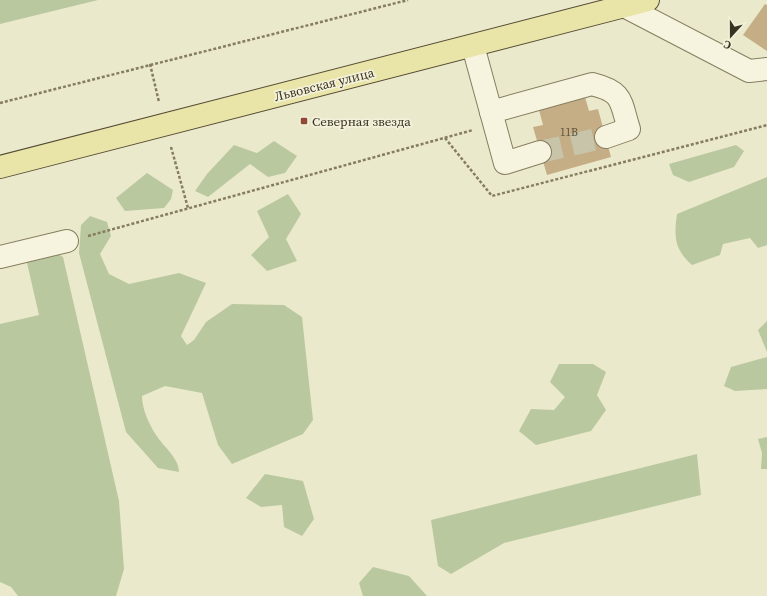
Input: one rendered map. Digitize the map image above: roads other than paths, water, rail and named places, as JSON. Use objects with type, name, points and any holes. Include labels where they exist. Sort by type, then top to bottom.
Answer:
[{"type":"main road","name":"Львовская улица","points":[[0,167],[648,0]]},
{"type":"street","points":[[624,6],[749,71],[767,69]]},
{"type":"street","points":[[473,46],[505,163],[540,152]]},
{"type":"street","points":[[492,118],[592,84],[608,88],[619,96],[629,129],[606,137]]},
{"type":"street","points":[[0,257],[67,242]]},
{"type":"tunnel","points":[[540,152],[606,137]]},
{"type":"place","name":"Северная звезда","points":[[304,121]]}]
